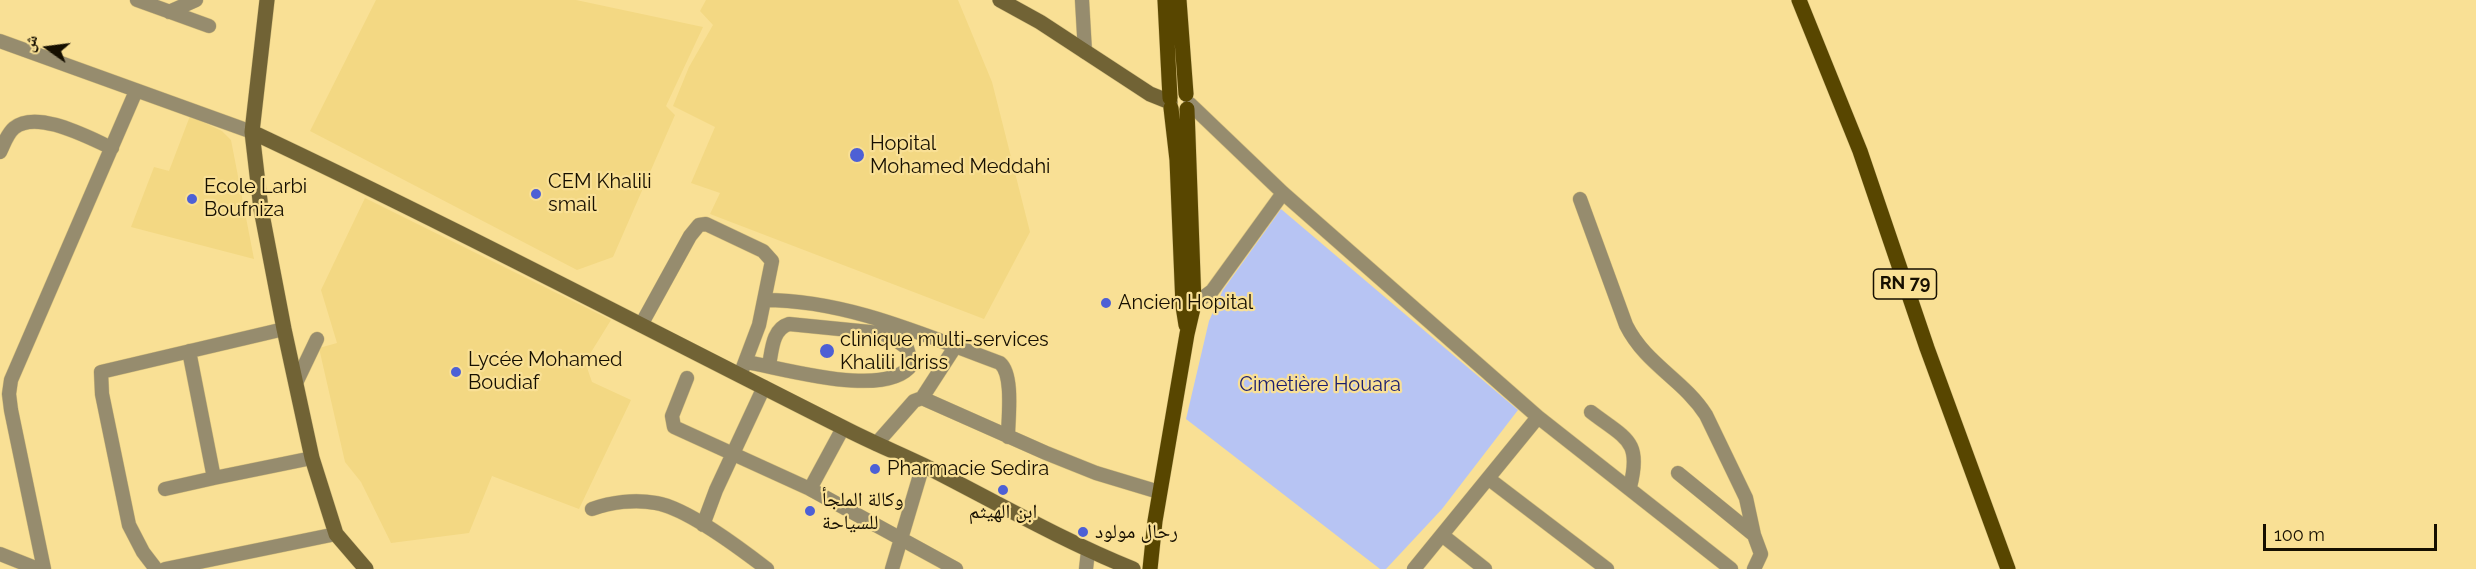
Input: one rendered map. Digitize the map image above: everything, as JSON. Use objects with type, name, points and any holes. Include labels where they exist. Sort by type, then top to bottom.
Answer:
[{"type":"main road","points":[[267,0],[252,132],[254,166],[284,329],[312,458],[336,534],[366,569]]},
{"type":"main road","points":[[1000,0],[1011,4],[1150,94],[1179,103]]},
{"type":"main road","points":[[1165,0],[1179,103]]},
{"type":"main road","points":[[1150,569],[1160,492],[1187,334],[1189,305],[1177,160],[1179,0]]},
{"type":"main road","name":"RN 79","points":[[1799,0],[1860,152],[1927,348],[2008,569]]},
{"type":"main road","points":[[252,132],[546,275],[641,325],[743,368],[764,387],[843,428],[923,465],[1088,551],[1133,569]]},
{"type":"street","points":[[137,0],[208,26]]},
{"type":"street","points":[[169,12],[196,0]]},
{"type":"street","points":[[1082,0],[1085,52]]},
{"type":"street","points":[[0,41],[252,132]]},
{"type":"street","points":[[44,569],[11,410],[9,394],[11,380],[136,91]]},
{"type":"street","points":[[1179,103],[1538,417],[1630,487],[1731,569]]},
{"type":"street","points":[[0,152],[12,130],[24,123],[33,122],[66,128],[112,148]]},
{"type":"street","points":[[1189,305],[1212,291],[1283,193]]},
{"type":"street","points":[[1580,199],[1626,326],[1636,344],[1698,402],[1746,498],[1754,535],[1761,554],[1754,569]]},
{"type":"street","points":[[641,325],[690,236],[701,224],[768,254],[772,261],[764,300],[743,368],[769,366],[819,376],[864,381],[900,375],[912,364],[908,348],[880,333],[789,324],[777,332],[769,366]]},
{"type":"street","points":[[764,300],[790,300],[842,308],[886,321],[1000,363],[1006,370],[1009,384],[1008,437]]},
{"type":"street","points":[[156,569],[143,552],[129,525],[100,379],[101,372],[284,329]]},
{"type":"street","points":[[297,382],[317,339]]},
{"type":"street","points":[[876,444],[914,401],[922,398],[955,347]]},
{"type":"street","points":[[189,351],[214,478]]},
{"type":"street","points":[[687,378],[672,416],[674,427],[810,489],[956,569]]},
{"type":"street","points":[[703,525],[764,387]]},
{"type":"street","points":[[922,398],[1096,473],[1160,492]]},
{"type":"street","points":[[1591,412],[1628,440],[1633,448],[1635,468],[1630,487]]},
{"type":"street","points":[[1414,569],[1538,417]]},
{"type":"street","points":[[810,489],[843,428]]},
{"type":"street","points":[[165,489],[312,458]]},
{"type":"street","points":[[892,569],[923,465]]},
{"type":"street","points":[[1678,473],[1754,535]]},
{"type":"street","points":[[1489,479],[1607,569]]},
{"type":"street","points":[[592,509],[614,502],[656,502],[703,525],[766,569]]},
{"type":"street","points":[[165,569],[336,534]]},
{"type":"street","points":[[1442,535],[1485,569]]},
{"type":"street","points":[[1086,569],[1088,551]]},
{"type":"street","points":[[0,554],[38,569]]},
{"type":"shaded area","name":"CEM Khalili smail","points":[[376,0],[576,0],[703,27],[666,106],[675,115],[613,257],[577,270],[310,131]]},
{"type":"shaded area","name":"Hopital Mohamed Meddahi","points":[[706,0],[958,0],[992,82],[1030,232],[984,319],[710,214],[720,193],[691,183],[715,127],[673,106],[689,67],[713,25],[700,11]]},
{"type":"shaded area","name":"Ecole Larbi Boufniza","points":[[190,116],[222,131],[231,140],[254,259],[131,227],[154,167],[169,171]]},
{"type":"shaded area","name":"Lycée Mohamed Boudiaf","points":[[365,198],[611,320],[585,362],[592,382],[631,400],[579,509],[492,476],[469,533],[391,543],[361,482],[345,462],[319,348],[337,343],[321,290]]},
{"type":"green space","name":"Cimetière Houara","points":[[1281,209],[1518,410],[1442,509],[1386,569],[1380,569],[1186,419],[1209,321],[1223,290]]},
{"type":"place","name":"Hopital Mohamed Meddahi","points":[[857,155]]},
{"type":"place","name":"CEM Khalili smail","points":[[536,194]]},
{"type":"place","name":"Ecole Larbi Boufniza","points":[[192,199]]},
{"type":"place","name":"Ancien Hopital","points":[[1106,303]]},
{"type":"place","name":"clinique multi-services Khalili Idriss","points":[[827,351]]},
{"type":"place","name":"Lycée Mohamed Boudiaf","points":[[456,372]]},
{"type":"place","name":"Pharmacie Sedira","points":[[875,469]]},
{"type":"place","name":"ابن الهيثم","points":[[1003,490]]},
{"type":"place","name":"وكالة الملجأ للسياحة","points":[[810,511]]},
{"type":"place","name":"رحال مولود","points":[[1083,532]]}]
